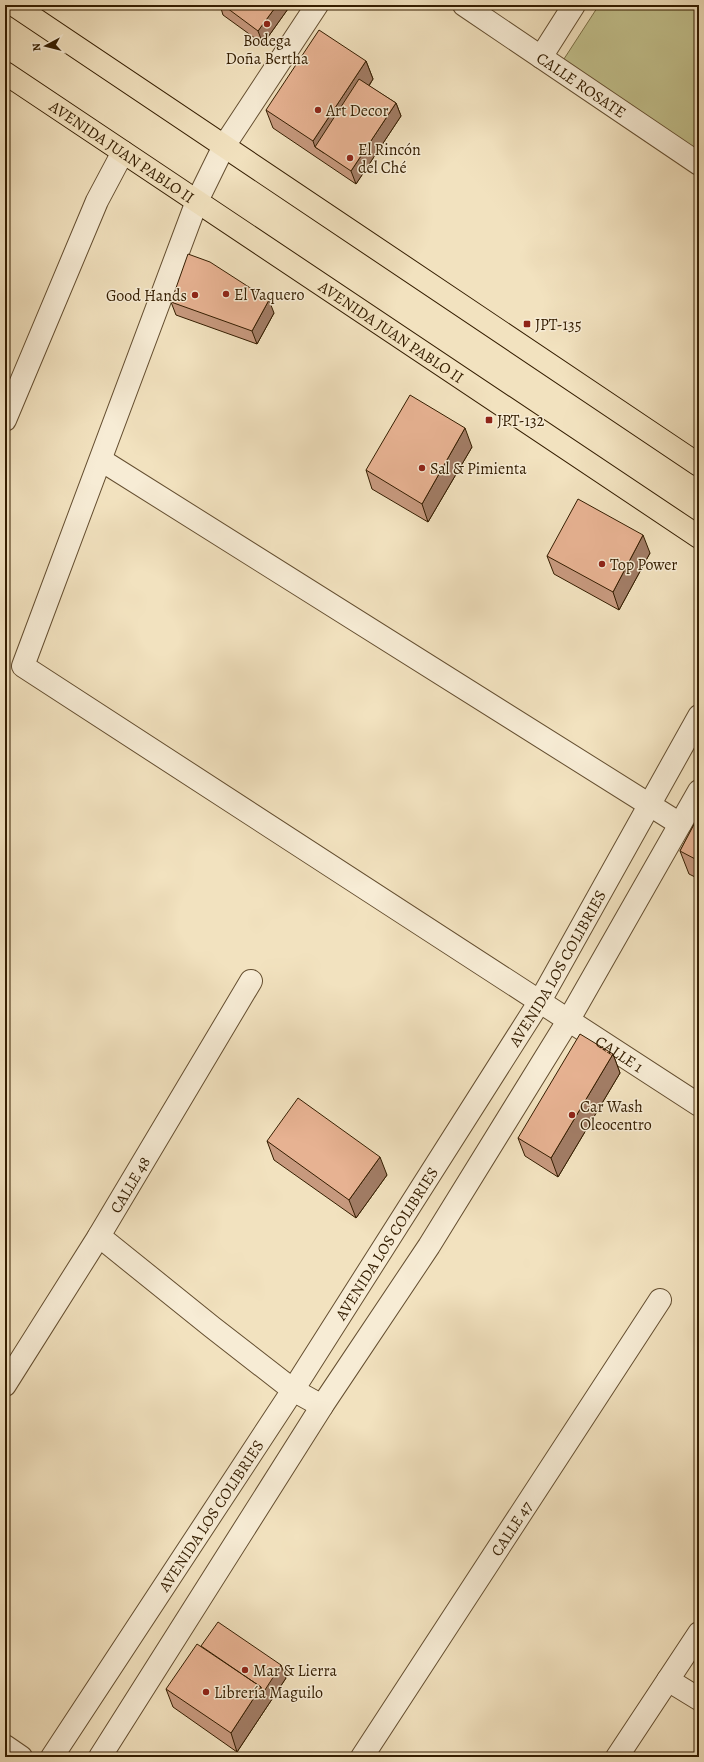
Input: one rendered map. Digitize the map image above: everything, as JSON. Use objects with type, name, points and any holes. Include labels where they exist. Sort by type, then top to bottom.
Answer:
[{"type":"main road","points":[[14,5],[699,465]]},
{"type":"main road","name":"AVENIDA JUAN PABLO II","points":[[5,73],[699,537]]},
{"type":"street","points":[[317,5],[224,146],[197,201],[101,460],[680,824]]},
{"type":"street","name":"CALLE ROSATE","points":[[464,5],[699,164]]},
{"type":"street","points":[[541,57],[574,5]]},
{"type":"street","points":[[5,420],[97,202],[123,152]]},
{"type":"street","name":"CALLE 1","points":[[101,460],[23,666],[699,1105]]},
{"type":"street","name":"AVENIDA LOS COLIBRIES","points":[[52,1757],[294,1390],[540,1001],[699,716]]},
{"type":"street","points":[[100,1757],[322,1406],[429,1246],[568,1021],[699,791]]},
{"type":"street","name":"CALLE 48","points":[[5,1385],[99,1236],[251,981]]},
{"type":"street","points":[[99,1236],[212,1328],[294,1390],[322,1406]]},
{"type":"street","name":"CALLE 47","points":[[362,1757],[660,1300]]},
{"type":"street","points":[[617,1757],[699,1633]]},
{"type":"street","points":[[668,1680],[699,1699]]},
{"type":"street","points":[[5,1746],[21,1757]]},
{"type":"shaded area","points":[[599,5],[699,5],[699,162],[562,62]]},
{"type":"building","points":[[223,5],[277,5],[258,31]]},
{"type":"building","name":"Art Decor","points":[[319,30],[366,61],[313,141],[266,110]]},
{"type":"building","points":[[359,79],[396,103],[351,171],[315,147]]},
{"type":"building","points":[[188,254],[210,262],[269,300],[252,331],[171,302]]},
{"type":"building","name":"Sal & Pimienta","points":[[410,395],[465,428],[422,504],[366,470]]},
{"type":"building","name":"Top Power","points":[[578,499],[643,535],[613,592],[547,556]]},
{"type":"building","points":[[699,815],[699,861],[680,851]]},
{"type":"building","points":[[580,1034],[613,1054],[551,1158],[518,1138]]},
{"type":"building","points":[[298,1098],[380,1157],[349,1200],[267,1141]]},
{"type":"building","points":[[218,1622],[281,1665],[263,1693],[261,1687],[201,1646]]},
{"type":"building","points":[[197,1644],[261,1687],[231,1733],[166,1689]]},
{"type":"place","name":"Bodega Doña Bertha","points":[[267,24]]},
{"type":"place","name":"Art Decor","points":[[318,110]]},
{"type":"place","name":"El Rincón del Ché","points":[[350,158]]},
{"type":"place","name":"El Vaquero","points":[[226,294]]},
{"type":"place","name":"Good Hands","points":[[195,295]]},
{"type":"place","name":"JPT-135","points":[[527,324]]},
{"type":"place","name":"JPT-132","points":[[489,420]]},
{"type":"place","name":"Sal & Pimienta","points":[[422,468]]},
{"type":"place","name":"Top Power","points":[[602,564]]},
{"type":"place","name":"Car Wash Oleocentro","points":[[572,1115]]},
{"type":"place","name":"Mar & Lierra","points":[[245,1670]]},
{"type":"place","name":"Librería Maguilo","points":[[206,1692]]}]
